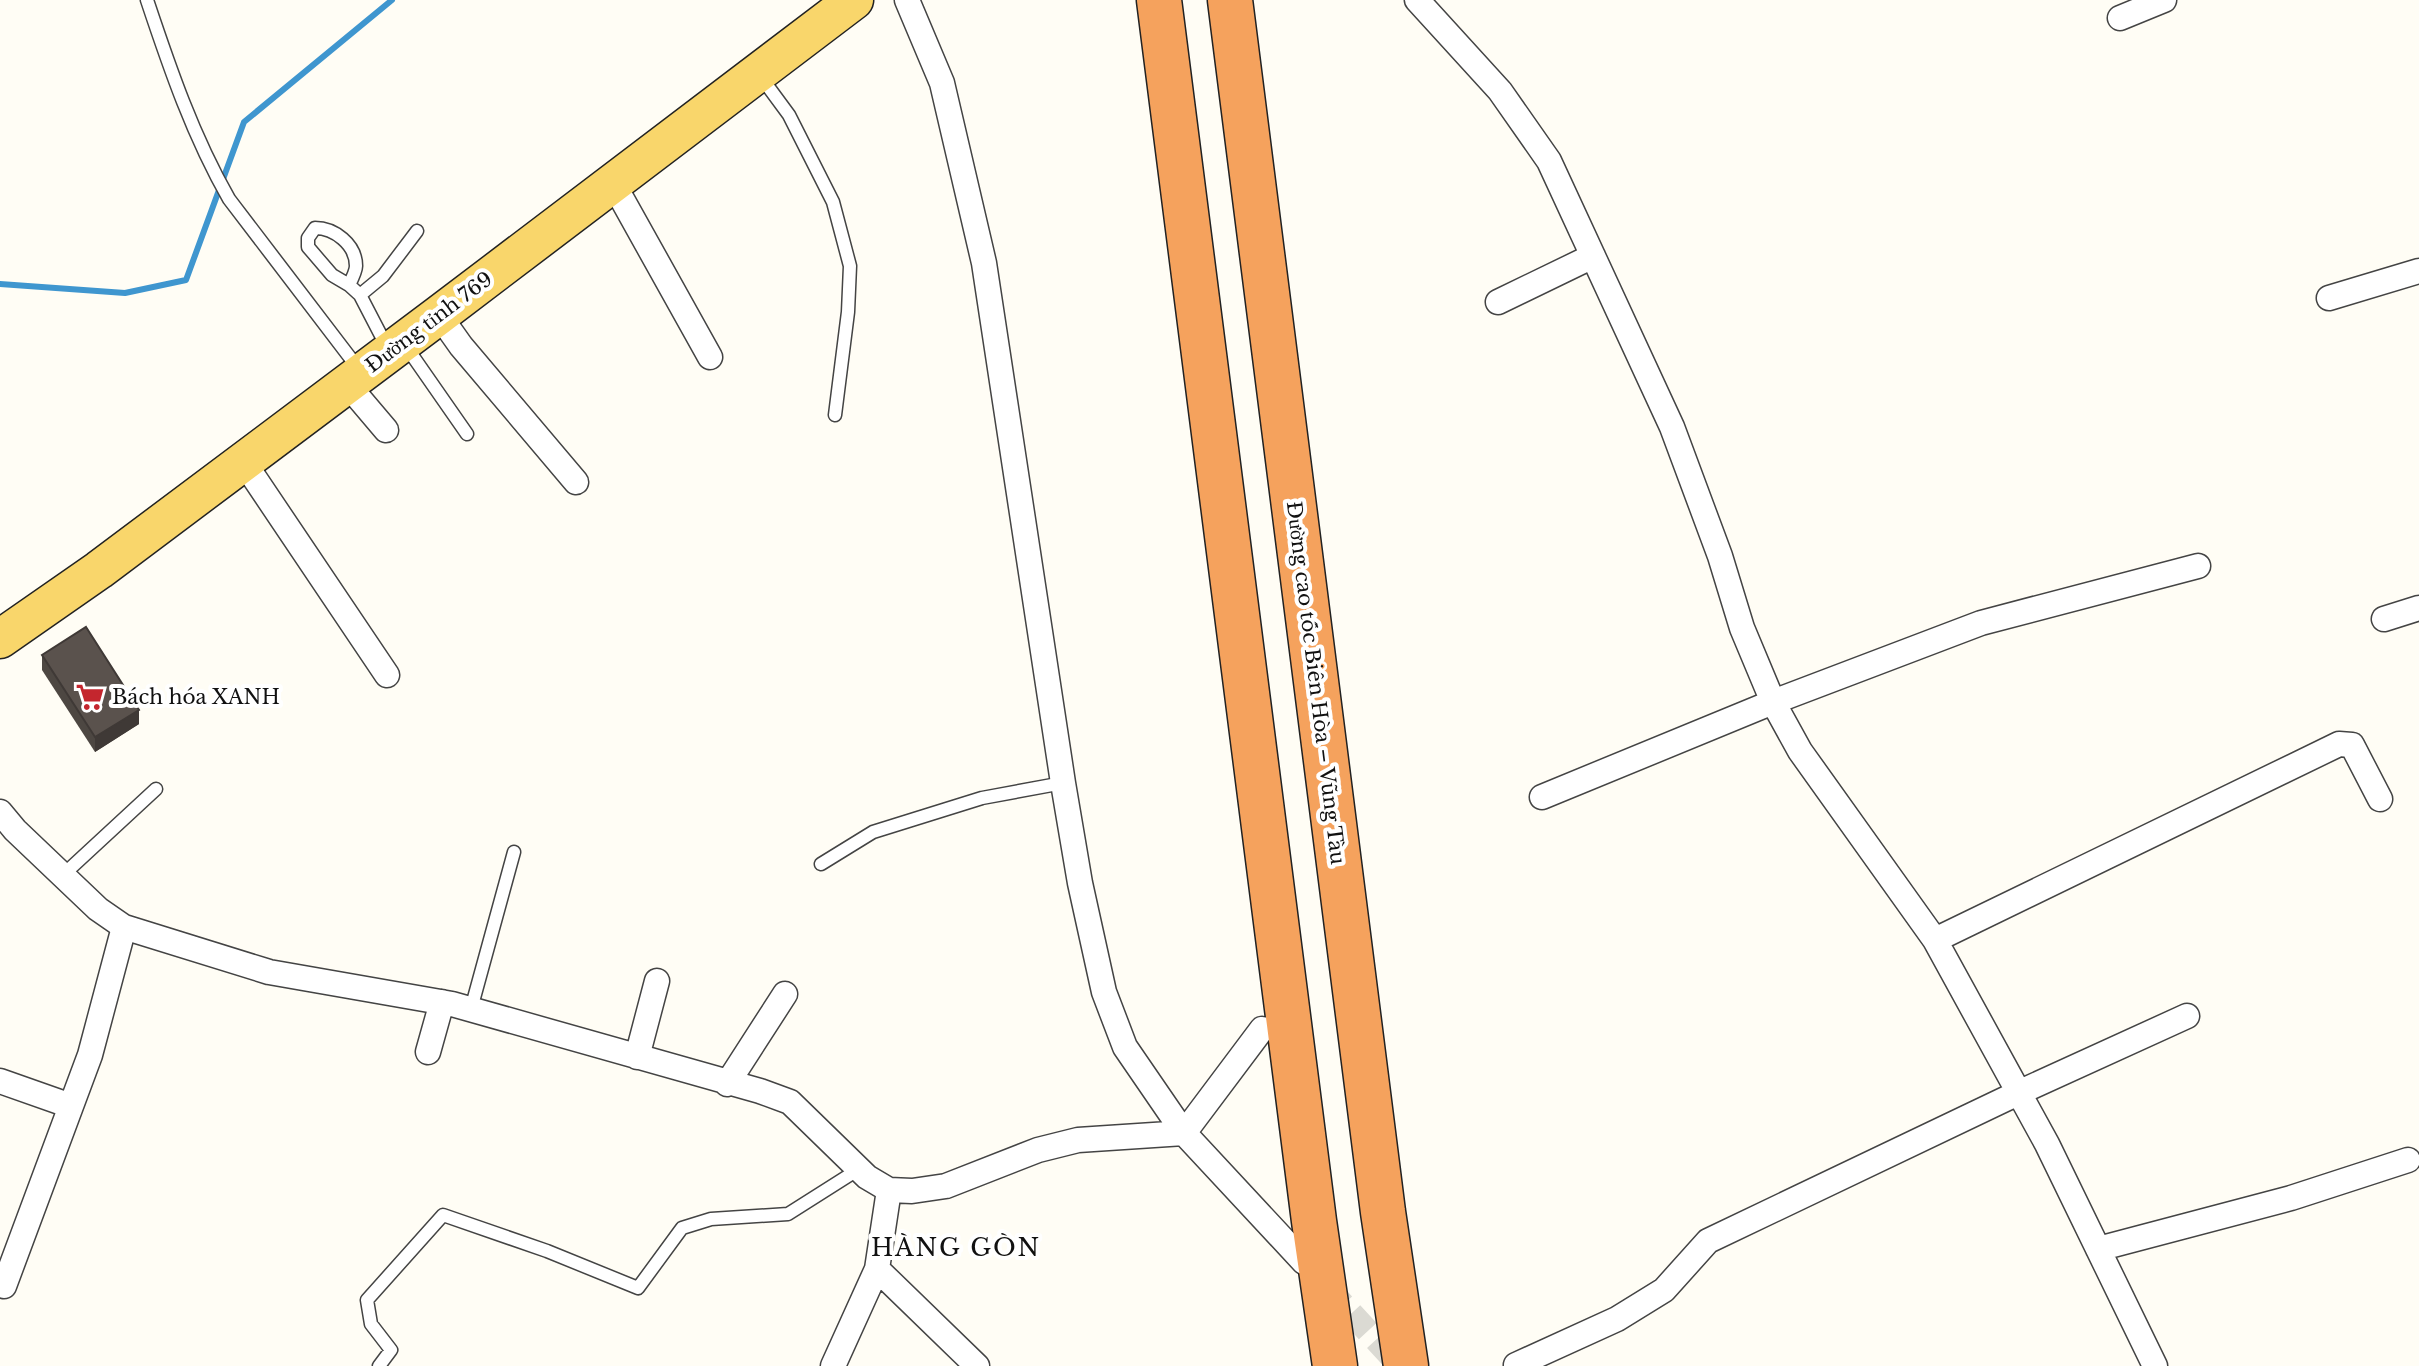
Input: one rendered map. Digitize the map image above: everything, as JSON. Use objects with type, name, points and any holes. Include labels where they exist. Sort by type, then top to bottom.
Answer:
[{"type":"highway","points":[[1159,0],[1335,1366]]},
{"type":"highway","name":"Đường cao tốc Biên Hòa – Vũng Tàu","points":[[1230,0],[1383,1212],[1406,1366]]},
{"type":"main road","name":"Đường tỉnh 769","points":[[0,639],[99,570],[854,0]]},
{"type":"street","points":[[907,0],[942,83],[984,263],[1063,783],[1080,883],[1104,992],[1125,1047],[1184,1133],[1304,1262]]},
{"type":"street","points":[[2120,18],[2164,0]]},
{"type":"street","points":[[1430,5],[1500,91],[1549,161],[1672,427],[1720,556],[1742,628],[1773,702],[1800,751],[1935,940],[2047,1144],[2155,1366]]},
{"type":"street","points":[[613,183],[710,357]]},
{"type":"street","points":[[1498,302],[1593,256]]},
{"type":"street","points":[[2329,298],[2419,271]]},
{"type":"street","points":[[439,315],[461,346],[576,482]]},
{"type":"street","points":[[375,362],[386,430]]},
{"type":"street","points":[[243,461],[387,675]]},
{"type":"street","points":[[1542,797],[1773,702],[1981,623],[2198,566]]},
{"type":"street","points":[[2384,619],[2419,608]]},
{"type":"street","points":[[1935,940],[2339,744],[2352,745],[2380,799]]},
{"type":"street","points":[[0,812],[98,909],[124,927],[269,972],[471,1009],[790,1102],[867,1177],[889,1190],[912,1191],[946,1186],[1038,1150],[1078,1140],[1184,1133],[1262,1029]]},
{"type":"street","points":[[4,1286],[90,1055],[124,927]]},
{"type":"street","points":[[637,1057],[657,981]]},
{"type":"street","points":[[727,1084],[785,994]]},
{"type":"street","points":[[428,1052],[442,1002]]},
{"type":"street","points":[[1516,1365],[1617,1319],[1664,1290],[1708,1241],[2187,1016]]},
{"type":"street","points":[[0,1081],[71,1106]]},
{"type":"street","points":[[2098,1249],[2291,1198],[2408,1160]]},
{"type":"street","points":[[833,1366],[877,1269],[889,1190]]},
{"type":"street","points":[[877,1269],[977,1366]]},
{"type":"lane","points":[[147,0],[198,142],[229,199],[375,362],[467,434]]},
{"type":"lane","points":[[758,73],[789,115],[833,202],[850,266],[848,312],[835,415]]},
{"type":"lane","points":[[349,285],[356,267],[353,251],[328,228],[315,228],[308,238],[308,247],[332,275],[360,295],[375,362]]},
{"type":"lane","points":[[360,295],[383,276],[417,231]]},
{"type":"lane","points":[[821,864],[873,832],[982,798],[1063,783]]},
{"type":"lane","points":[[63,875],[156,789]]},
{"type":"lane","points":[[471,1009],[514,852]]},
{"type":"lane","points":[[379,1366],[391,1350],[371,1324],[367,1300],[443,1215],[547,1251],[638,1288],[682,1228],[711,1219],[788,1214],[859,1169]]},
{"type":"building","name":"Bách hóa XANH","points":[[86,627],[139,710],[95,737],[42,655]]},
{"type":"waterway","points":[[0,284],[125,293],[186,280],[244,122],[392,0]]},
{"type":"tunnel","points":[[1327,1287],[1400,1366]]},
{"type":"place","name":"Bách hóa XANH","points":[[90,697]]},
{"type":"district","name":"HÀNG GÒN","points":[[956,1247]]}]
